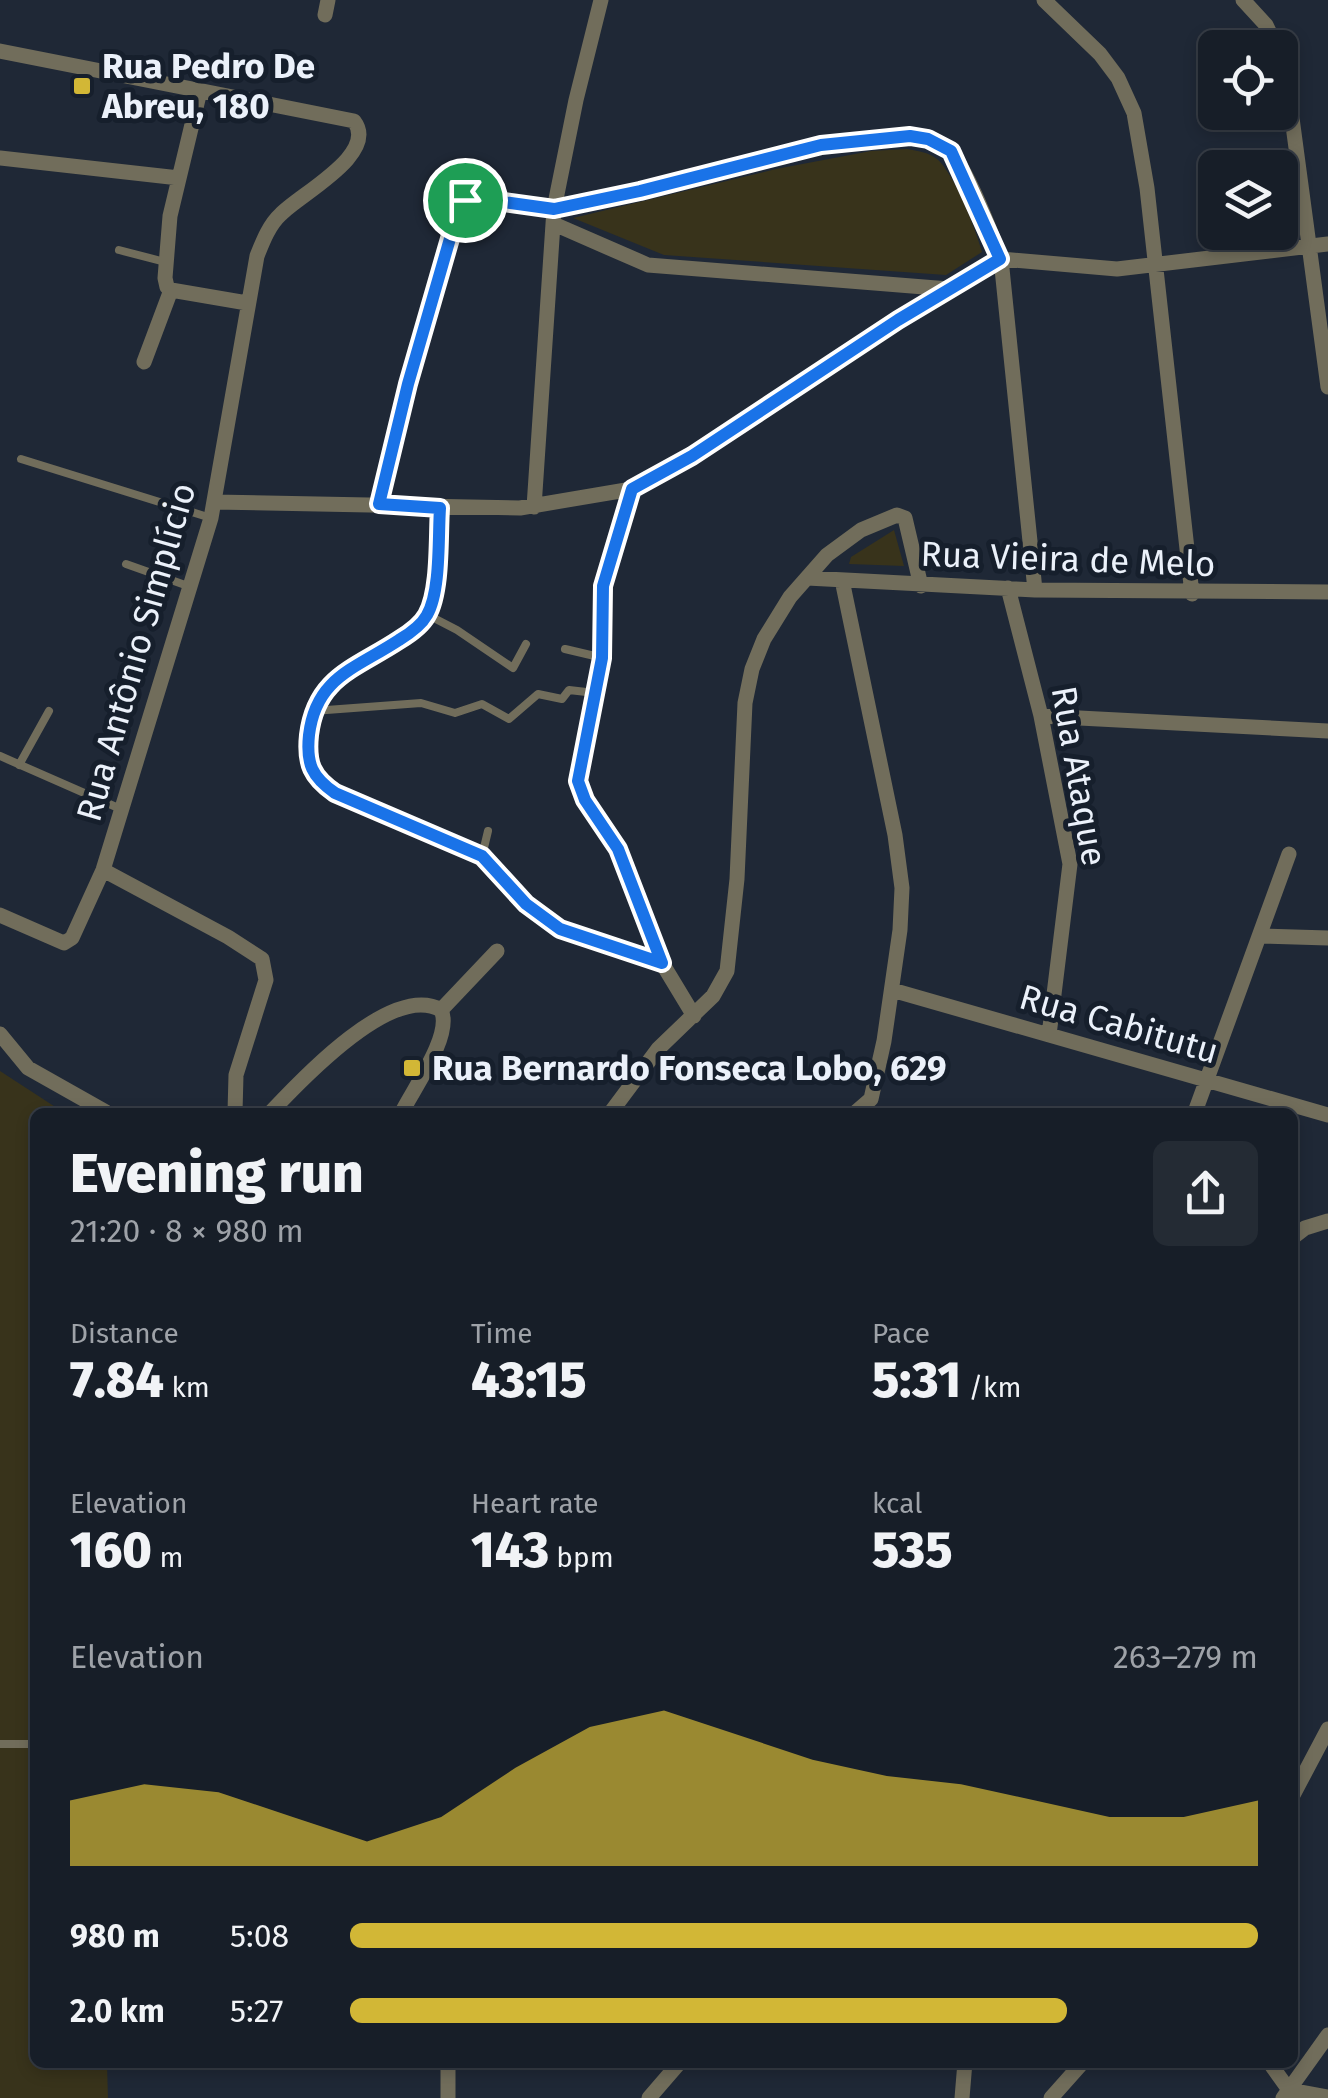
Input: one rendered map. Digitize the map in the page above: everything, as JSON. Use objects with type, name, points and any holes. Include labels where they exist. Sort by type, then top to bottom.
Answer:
[{"type":"street","points":[[534,507],[554,216],[576,100],[601,0]]},
{"type":"street","points":[[1044,0],[1100,54],[1118,78],[1134,113],[1192,594]]},
{"type":"street","points":[[1243,0],[1268,30]]},
{"type":"street","points":[[0,52],[200,91],[179,178],[165,262],[166,283],[171,290],[248,303]]},
{"type":"street","name":"Rua Antônio Simplício","points":[[0,915],[60,943],[72,938],[103,870],[123,810],[212,510],[257,256],[280,214],[348,158],[360,143],[359,126],[354,121],[200,91]]},
{"type":"street","points":[[1293,130],[1328,387]]},
{"type":"street","points":[[554,216],[821,145],[910,136],[928,139],[951,151],[1000,259],[1035,590]]},
{"type":"street","points":[[0,158],[179,178]]},
{"type":"street","points":[[379,504],[408,384],[460,204],[474,198],[554,216],[648,265],[949,288]]},
{"type":"street","points":[[212,510],[379,504],[534,507],[632,489],[692,456],[949,288],[1000,259],[1088,269],[1328,244]]},
{"type":"street","points":[[144,362],[171,290]]},
{"type":"street","points":[[632,489],[605,573],[602,658],[572,782],[618,849],[662,963],[694,1016]]},
{"type":"street","points":[[440,508],[428,615],[409,634],[327,686],[314,711],[308,760],[311,772],[335,793],[482,856],[548,922],[574,935],[662,963]]},
{"type":"street","points":[[615,1108],[658,1049],[694,1016],[722,982],[730,957],[745,704],[752,668],[774,619],[841,544],[900,514],[905,518],[921,586]]},
{"type":"street","name":"Rua Vieira de Melo","points":[[807,578],[1035,590],[1328,592]]},
{"type":"street","points":[[842,580],[900,866],[900,930],[875,1106]]},
{"type":"street","name":"Rua Ataque","points":[[1008,588],[1041,716],[1070,864],[1049,1035]]},
{"type":"street","points":[[1041,716],[1328,732]]},
{"type":"street","points":[[1197,1108],[1289,854]]},
{"type":"street","points":[[103,870],[262,959],[266,980],[236,1075],[235,1108]]},
{"type":"street","points":[[1261,936],[1328,938]]},
{"type":"street","points":[[441,1010],[497,951]]},
{"type":"street","name":"Rua Cabitutu","points":[[892,990],[1328,1116]]},
{"type":"street","points":[[275,1108],[313,1067],[378,1020],[406,1007],[432,1006],[441,1010],[445,1019],[442,1038],[404,1108]]},
{"type":"street","points":[[0,1034],[28,1068],[99,1108]]},
{"type":"street","points":[[1298,1233],[1328,1221]]},
{"type":"street","points":[[1298,1786],[1328,1730]]},
{"type":"street","points":[[1286,2094],[1328,2035]]},
{"type":"street","points":[[448,2068],[448,2098]]},
{"type":"street","points":[[650,2098],[675,2068]]},
{"type":"street","points":[[962,2098],[964,2068]]},
{"type":"street","points":[[1051,2098],[1077,2068]]},
{"type":"street","points":[[1272,2068],[1286,2094]]},
{"type":"street","points":[[1286,2094],[1328,2096]]},
{"type":"lane","points":[[119,250],[165,262]]},
{"type":"lane","points":[[21,459],[212,510]]},
{"type":"lane","points":[[126,564],[190,586]]},
{"type":"lane","points":[[428,615],[514,668],[526,644]]},
{"type":"lane","points":[[565,648],[602,658]]},
{"type":"lane","points":[[314,711],[421,703],[455,714],[482,704],[509,719],[538,694],[562,699],[569,690],[596,694]]},
{"type":"lane","points":[[19,764],[49,711]]},
{"type":"lane","points":[[0,756],[123,810]]},
{"type":"lane","points":[[482,856],[488,832]]},
{"type":"lane","points":[[0,1744],[30,1744]]},
{"type":"shaded area","points":[[907,149],[930,155],[944,166],[964,202],[979,242],[982,252],[946,275],[664,255],[573,218],[776,169],[871,151]]},
{"type":"shaded area","points":[[894,530],[904,566],[849,564],[851,557]]},
{"type":"shaded area","points":[[0,1071],[57,1108],[30,1108],[30,2068],[107,2068],[108,2098],[0,2098]]},
{"type":"place","name":"Rua Pedro De Abreu, 180","points":[[82,86]]},
{"type":"place","name":"Rua Bernardo Fonseca Lobo, 629","points":[[412,1068]]},
{"type":"route","points":[[910,136],[928,139],[951,151],[987,223],[1000,259],[898,320],[692,456],[632,489],[605,573],[599,684],[577,771],[585,800],[618,849],[662,963],[560,929],[526,904],[482,856],[335,793],[311,772],[310,726],[318,699],[327,686],[409,634],[421,624],[430,608],[440,508],[379,504],[408,384],[460,204],[465,200],[554,209],[821,145],[910,136]]}]
